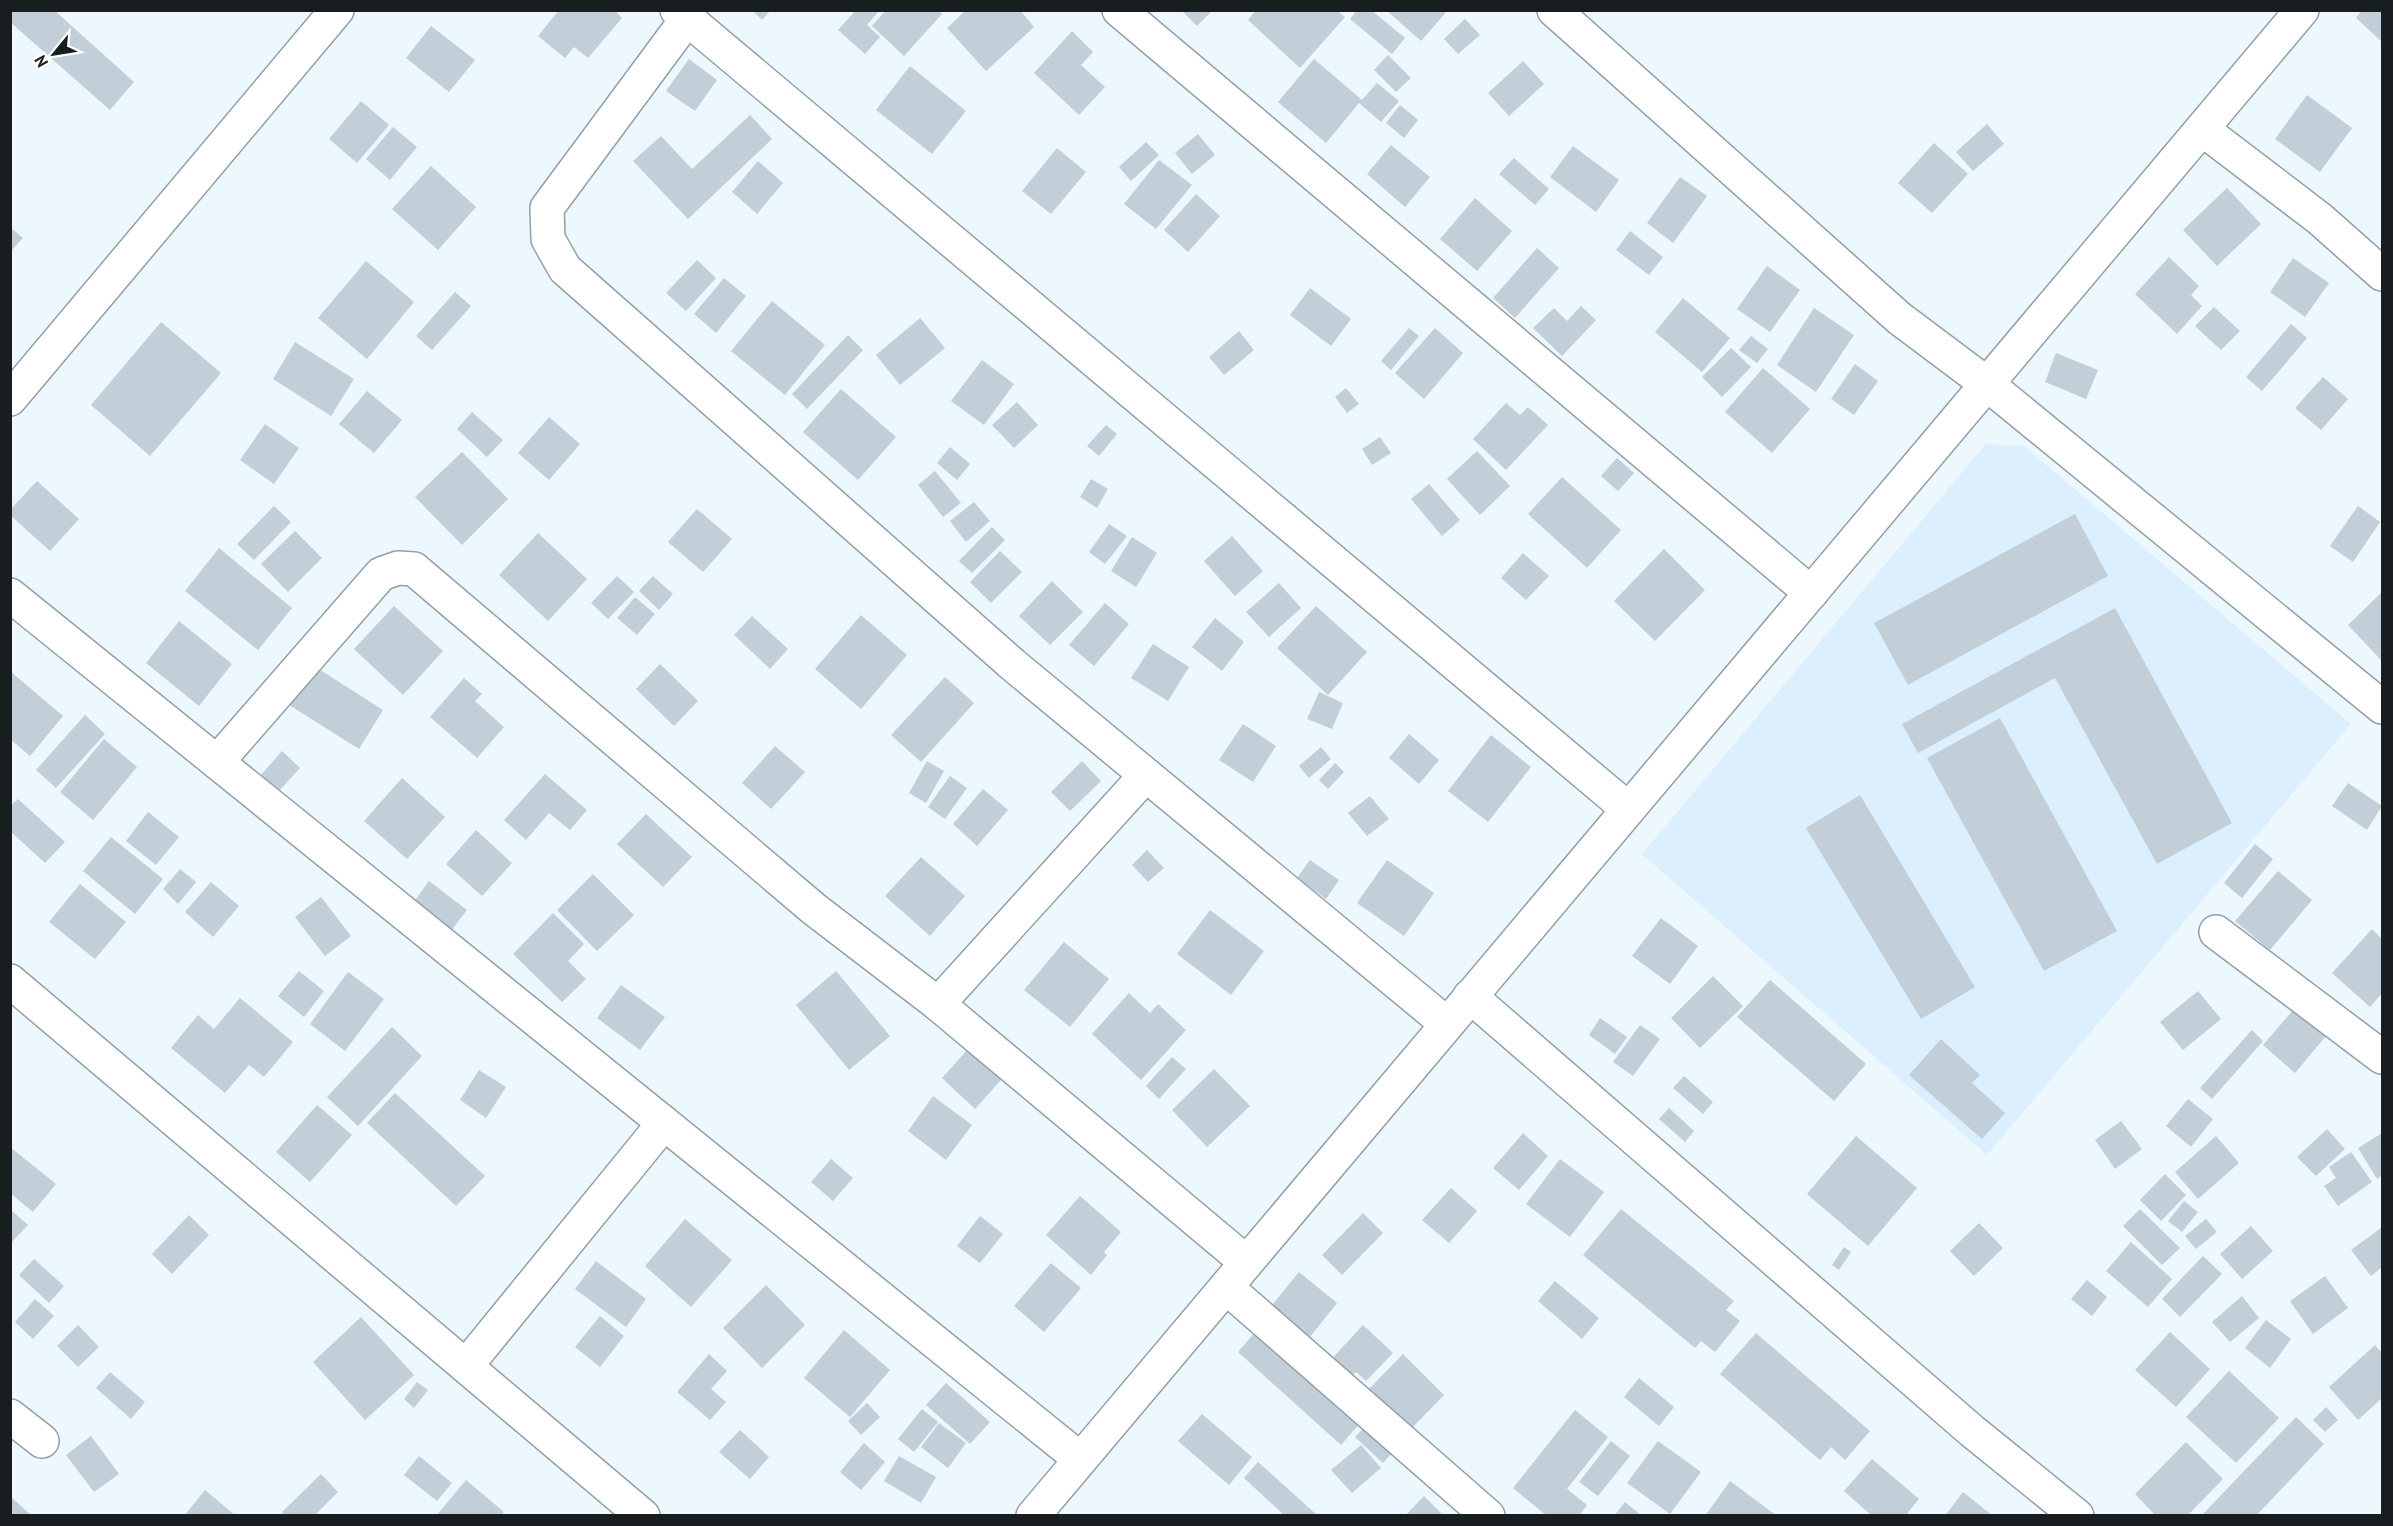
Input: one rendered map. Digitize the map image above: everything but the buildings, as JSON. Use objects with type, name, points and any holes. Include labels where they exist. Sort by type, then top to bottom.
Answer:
[{"type":"street","points":[[10,399],[337,10]]},
{"type":"street","points":[[1119,10],[1811,593]]},
{"type":"street","points":[[1554,10],[1899,318],[1987,384],[2382,707]]},
{"type":"street","points":[[1033,1515],[2302,10]]},
{"type":"street","points":[[1446,1024],[1003,656],[565,269],[548,239],[547,208],[682,15],[1628,809]]},
{"type":"street","points":[[2202,129],[2320,219],[2382,274]]},
{"type":"street","points":[[217,762],[381,574],[398,568],[414,569],[814,909],[939,1004],[1246,1262]]},
{"type":"street","points":[[10,595],[1080,1459]]},
{"type":"street","points":[[939,1004],[1145,776]]},
{"type":"street","points":[[2216,932],[2382,1057]]},
{"type":"street","points":[[10,981],[643,1515]]},
{"type":"street","points":[[1470,996],[1972,1431],[2077,1515]]},
{"type":"street","points":[[466,1366],[664,1123]]},
{"type":"street","points":[[1226,1287],[1488,1515]]},
{"type":"street","points":[[10,1416],[42,1441]]},
{"type":"shaded area","points":[[1986,444],[2024,446],[2351,724],[1987,1155],[1642,854]]}]
